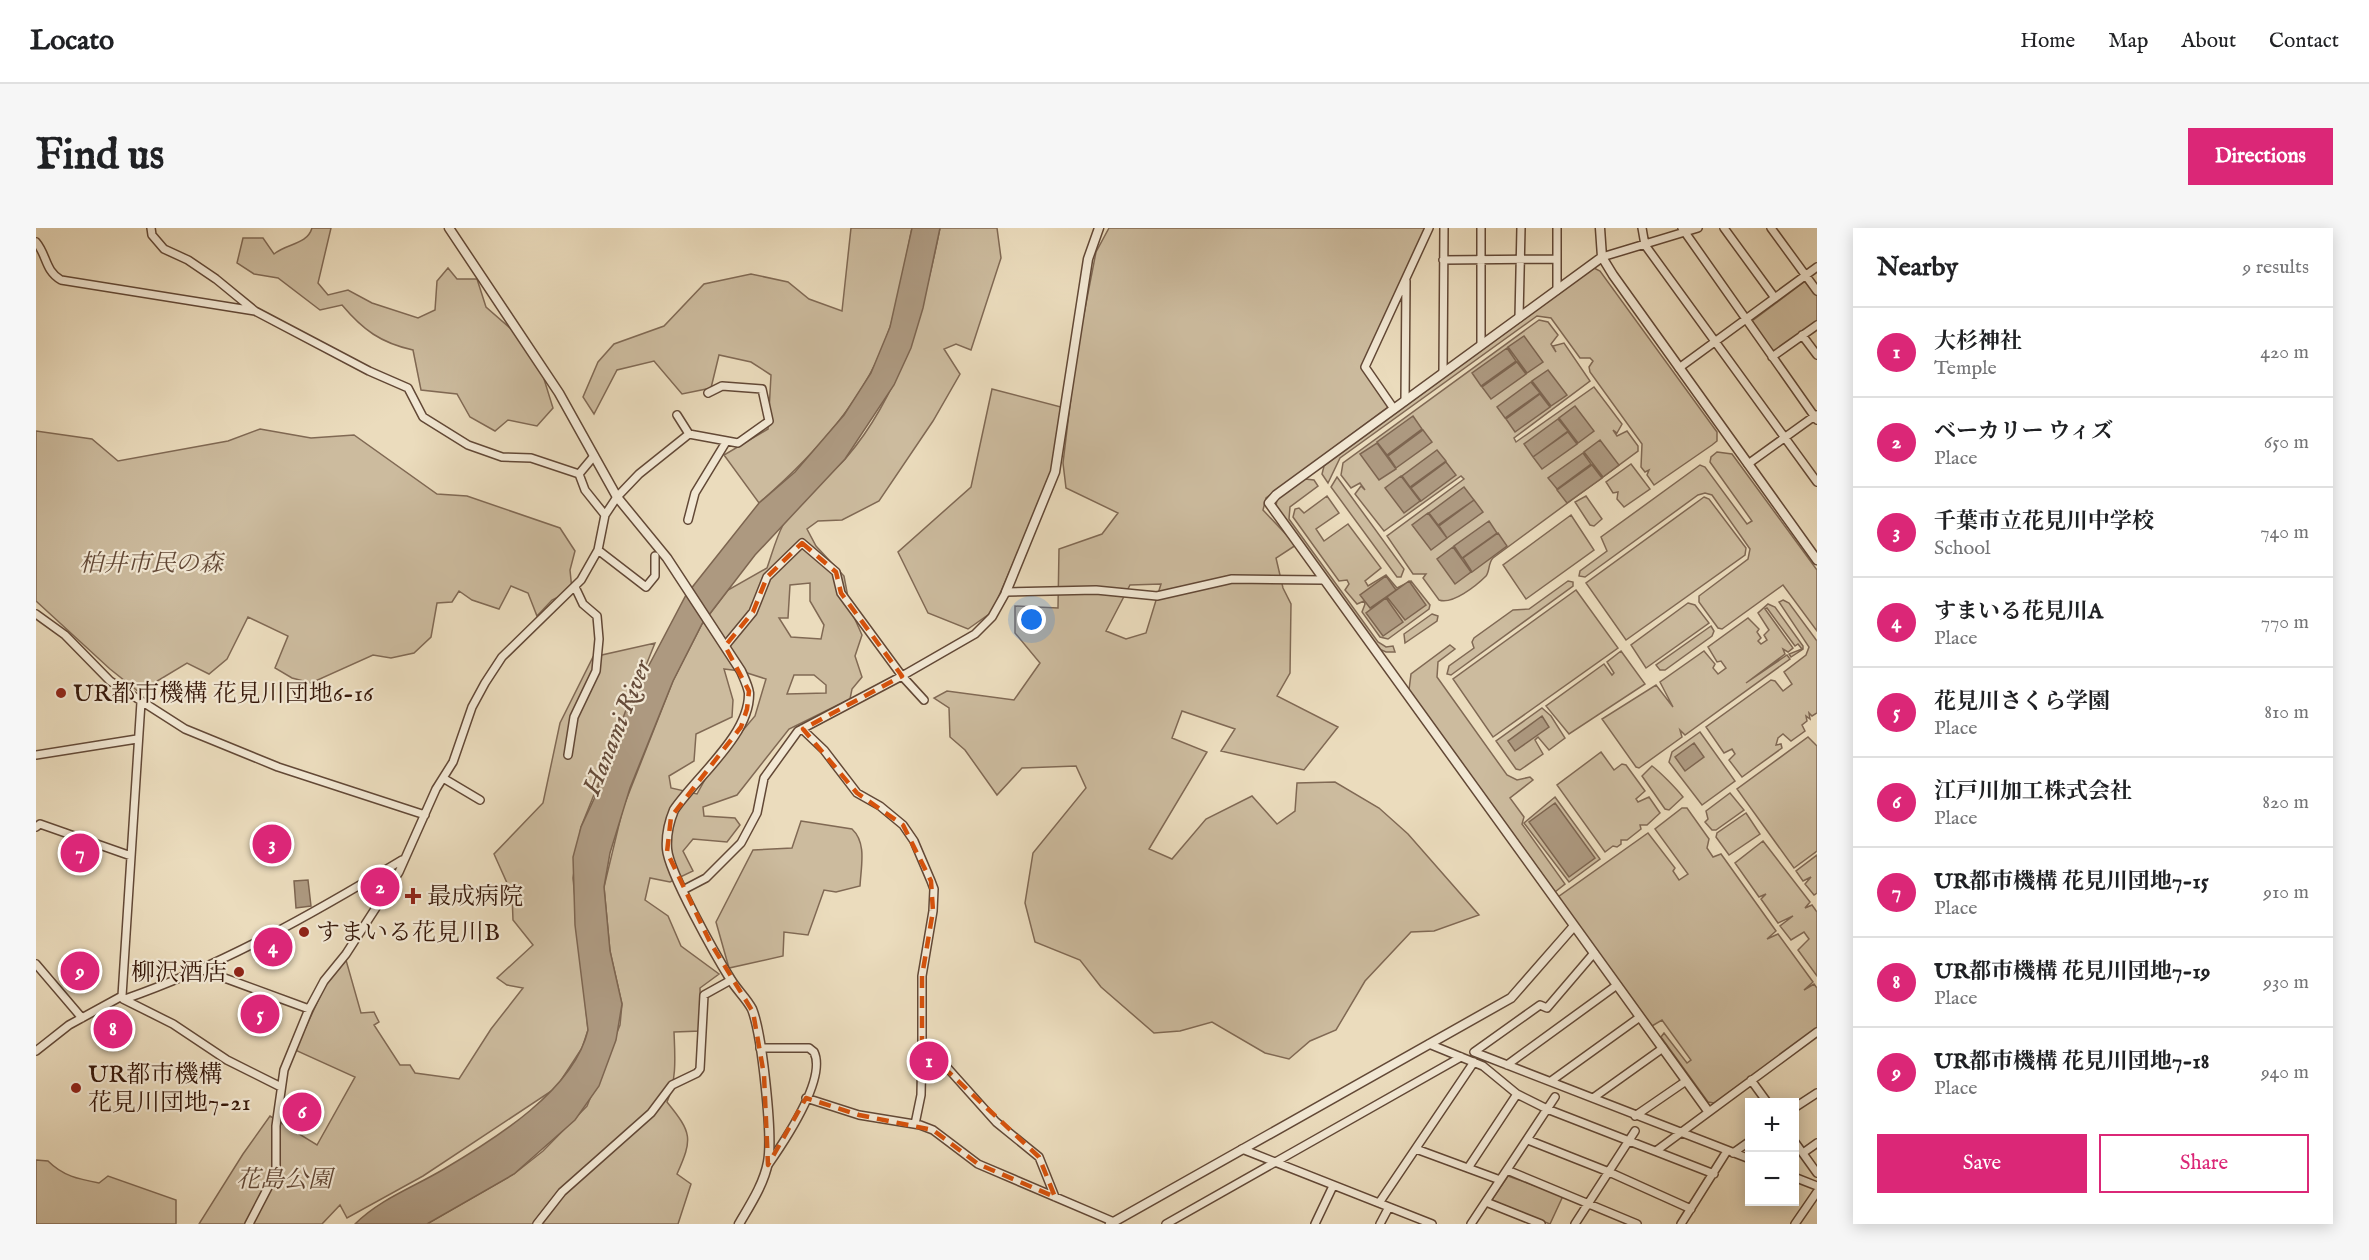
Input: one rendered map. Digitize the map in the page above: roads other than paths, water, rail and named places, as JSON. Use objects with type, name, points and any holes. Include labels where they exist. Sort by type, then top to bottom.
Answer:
[{"type":"street","points":[[151,228],[152,235],[164,249],[188,260],[216,279],[255,311],[369,371],[408,388],[423,417],[468,445],[502,457],[531,458],[579,474]]},
{"type":"street","points":[[449,228],[559,393],[617,497],[667,558],[741,671],[749,691],[747,709],[741,727],[680,801],[668,826],[667,852],[683,890],[731,980],[753,1012],[760,1048],[768,1165]]},
{"type":"street","points":[[683,890],[706,878],[741,843],[757,813],[764,777],[791,737],[975,634],[992,616],[1006,592],[1055,472],[1088,259],[1099,228]]},
{"type":"street","points":[[1394,409],[1365,368],[1429,228]]},
{"type":"street","points":[[1443,373],[1444,228]]},
{"type":"street","points":[[1481,228],[1481,345]]},
{"type":"street","points":[[1519,318],[1521,228]]},
{"type":"street","points":[[1557,228],[1557,290]]},
{"type":"street","points":[[1600,228],[1602,257],[1817,560]]},
{"type":"street","points":[[1642,228],[1645,245],[1817,482]]},
{"type":"street","points":[[1698,228],[1602,257],[1270,499],[1270,507],[1708,1111]]},
{"type":"street","points":[[1724,228],[1775,298]]},
{"type":"street","points":[[1771,228],[1817,291]]},
{"type":"street","points":[[1683,231],[1816,417],[1748,464]]},
{"type":"street","points":[[36,242],[42,249],[52,275],[61,280],[255,311]]},
{"type":"street","points":[[1443,260],[1557,260]]},
{"type":"street","points":[[1679,368],[1817,267]]},
{"type":"street","points":[[1405,401],[1406,278]]},
{"type":"street","points":[[1772,357],[1817,325]]},
{"type":"street","points":[[1802,335],[1817,356]]},
{"type":"street","points":[[676,415],[689,434],[738,443],[769,421],[762,389],[722,386],[708,393]]},
{"type":"street","points":[[249,1224],[276,1172],[276,1126],[284,1070],[309,1009],[324,981],[346,954],[399,872],[402,860],[424,815],[453,762],[472,707],[502,657],[552,605],[575,587],[598,550],[605,515],[617,497],[639,474],[689,434]]},
{"type":"street","points":[[688,519],[695,493],[726,441]]},
{"type":"street","points":[[579,474],[594,456]]},
{"type":"street","points":[[579,474],[585,490],[605,515]]},
{"type":"street","points":[[723,642],[753,612],[767,577],[802,543],[836,572],[841,593],[902,676],[924,699]]},
{"type":"street","points":[[598,550],[646,587],[656,576],[655,556]]},
{"type":"street","points":[[1006,592],[1096,590],[1157,596],[1232,579],[1324,580]]},
{"type":"street","points":[[568,755],[574,717],[596,671],[599,639],[597,616],[583,604],[575,587]]},
{"type":"street","points":[[36,614],[65,635],[110,681],[185,729],[278,767],[424,815]]},
{"type":"street","points":[[123,999],[141,702]]},
{"type":"street","points":[[802,729],[824,750],[857,793],[880,806],[903,825],[914,841],[934,890],[933,911],[922,976],[921,1095],[915,1124]]},
{"type":"street","points":[[36,755],[138,739]]},
{"type":"street","points":[[443,778],[480,800]]},
{"type":"street","points":[[36,827],[40,824],[131,856]]},
{"type":"street","points":[[36,1051],[51,1038],[82,1018],[123,999],[200,969],[327,906],[402,860]]},
{"type":"street","points":[[806,1098],[859,1115],[915,1124],[944,1136],[978,1164],[1115,1223],[1510,998],[1574,926]]},
{"type":"street","points":[[1594,953],[1547,1008],[1540,1005],[1474,1052],[1745,1158]]},
{"type":"street","points":[[36,964],[82,1018]]},
{"type":"street","points":[[200,969],[309,1009]]},
{"type":"street","points":[[537,1224],[562,1192],[651,1113],[672,1085],[697,1074],[704,995],[731,980]]},
{"type":"street","points":[[1507,1065],[1617,985]]},
{"type":"street","points":[[123,999],[195,1036],[227,1060],[281,1087]]},
{"type":"street","points":[[1551,1081],[1640,1017]]},
{"type":"street","points":[[1656,1151],[1817,1032]]},
{"type":"street","points":[[1429,1044],[1494,1072],[1517,1094],[1547,1109],[1714,1174]]},
{"type":"street","points":[[739,1224],[761,1185],[768,1165],[806,1098],[818,1066],[814,1052],[798,1046],[760,1048]]},
{"type":"street","points":[[922,1047],[944,1064],[996,1122],[1038,1157],[1055,1197]]},
{"type":"street","points":[[1593,1098],[1663,1048]]},
{"type":"street","points":[[1166,1224],[1461,1057]]},
{"type":"street","points":[[1379,1203],[1474,1062]]},
{"type":"street","points":[[1751,1080],[1764,1098]]},
{"type":"street","points":[[1635,1116],[1686,1081]]},
{"type":"street","points":[[1799,1105],[1817,1093]]},
{"type":"street","points":[[1468,1168],[1517,1094]]},
{"type":"street","points":[[1471,1224],[1556,1097]]},
{"type":"street","points":[[1575,1224],[1635,1131]]},
{"type":"street","points":[[1528,1140],[1610,1172],[1691,1209]]},
{"type":"street","points":[[1681,1224],[1730,1152],[1745,1143]]},
{"type":"street","points":[[1803,1153],[1817,1143]]},
{"type":"street","points":[[1799,1148],[1817,1173]]},
{"type":"street","points":[[1242,1149],[1432,1224]]},
{"type":"street","points":[[1416,1149],[1500,1180]]},
{"type":"street","points":[[1507,1170],[1590,1202],[1637,1224]]},
{"type":"street","points":[[1799,1179],[1817,1186]]},
{"type":"street","points":[[1315,1224],[1334,1186]]},
{"type":"street","points":[[1795,1224],[1817,1192]]},
{"type":"street","points":[[1486,1202],[1541,1224]]},
{"type":"street","points":[[1380,1224],[1389,1207]]},
{"type":"place","name":"UR都市機構 花見川団地6-16","points":[[61,693]]},
{"type":"place","name":"千葉市立花見川中学校","points":[[272,844]]},
{"type":"place","name":"UR都市機構 花見川団地7-15","points":[[80,853]]},
{"type":"place","name":"ベーカリー ウィズ","points":[[380,887]]},
{"type":"place","name":"最成病院","points":[[413,896]]},
{"type":"place","name":"すまいる花見川B","points":[[304,932]]},
{"type":"place","name":"すまいる花見川A","points":[[273,947]]},
{"type":"place","name":"UR都市機構 花見川団地7-18","points":[[80,971]]},
{"type":"place","name":"柳沢酒店","points":[[239,972]]},
{"type":"place","name":"花見川さくら学園","points":[[260,1014]]},
{"type":"place","name":"UR都市機構 花見川団地7-19","points":[[113,1029]]},
{"type":"place","name":"大杉神社","points":[[929,1061]]},
{"type":"place","name":"UR都市機構 花見川団地7-21","points":[[76,1088]]},
{"type":"place","name":"江戸川加工株式会社","points":[[302,1112]]},
{"type":"park label","name":"柏井市民の森","points":[[151,563]]},
{"type":"park label","name":"花島公園","points":[[284,1179]]},
{"type":"water label","name":"Hanami River","points":[[616,727]]}]
